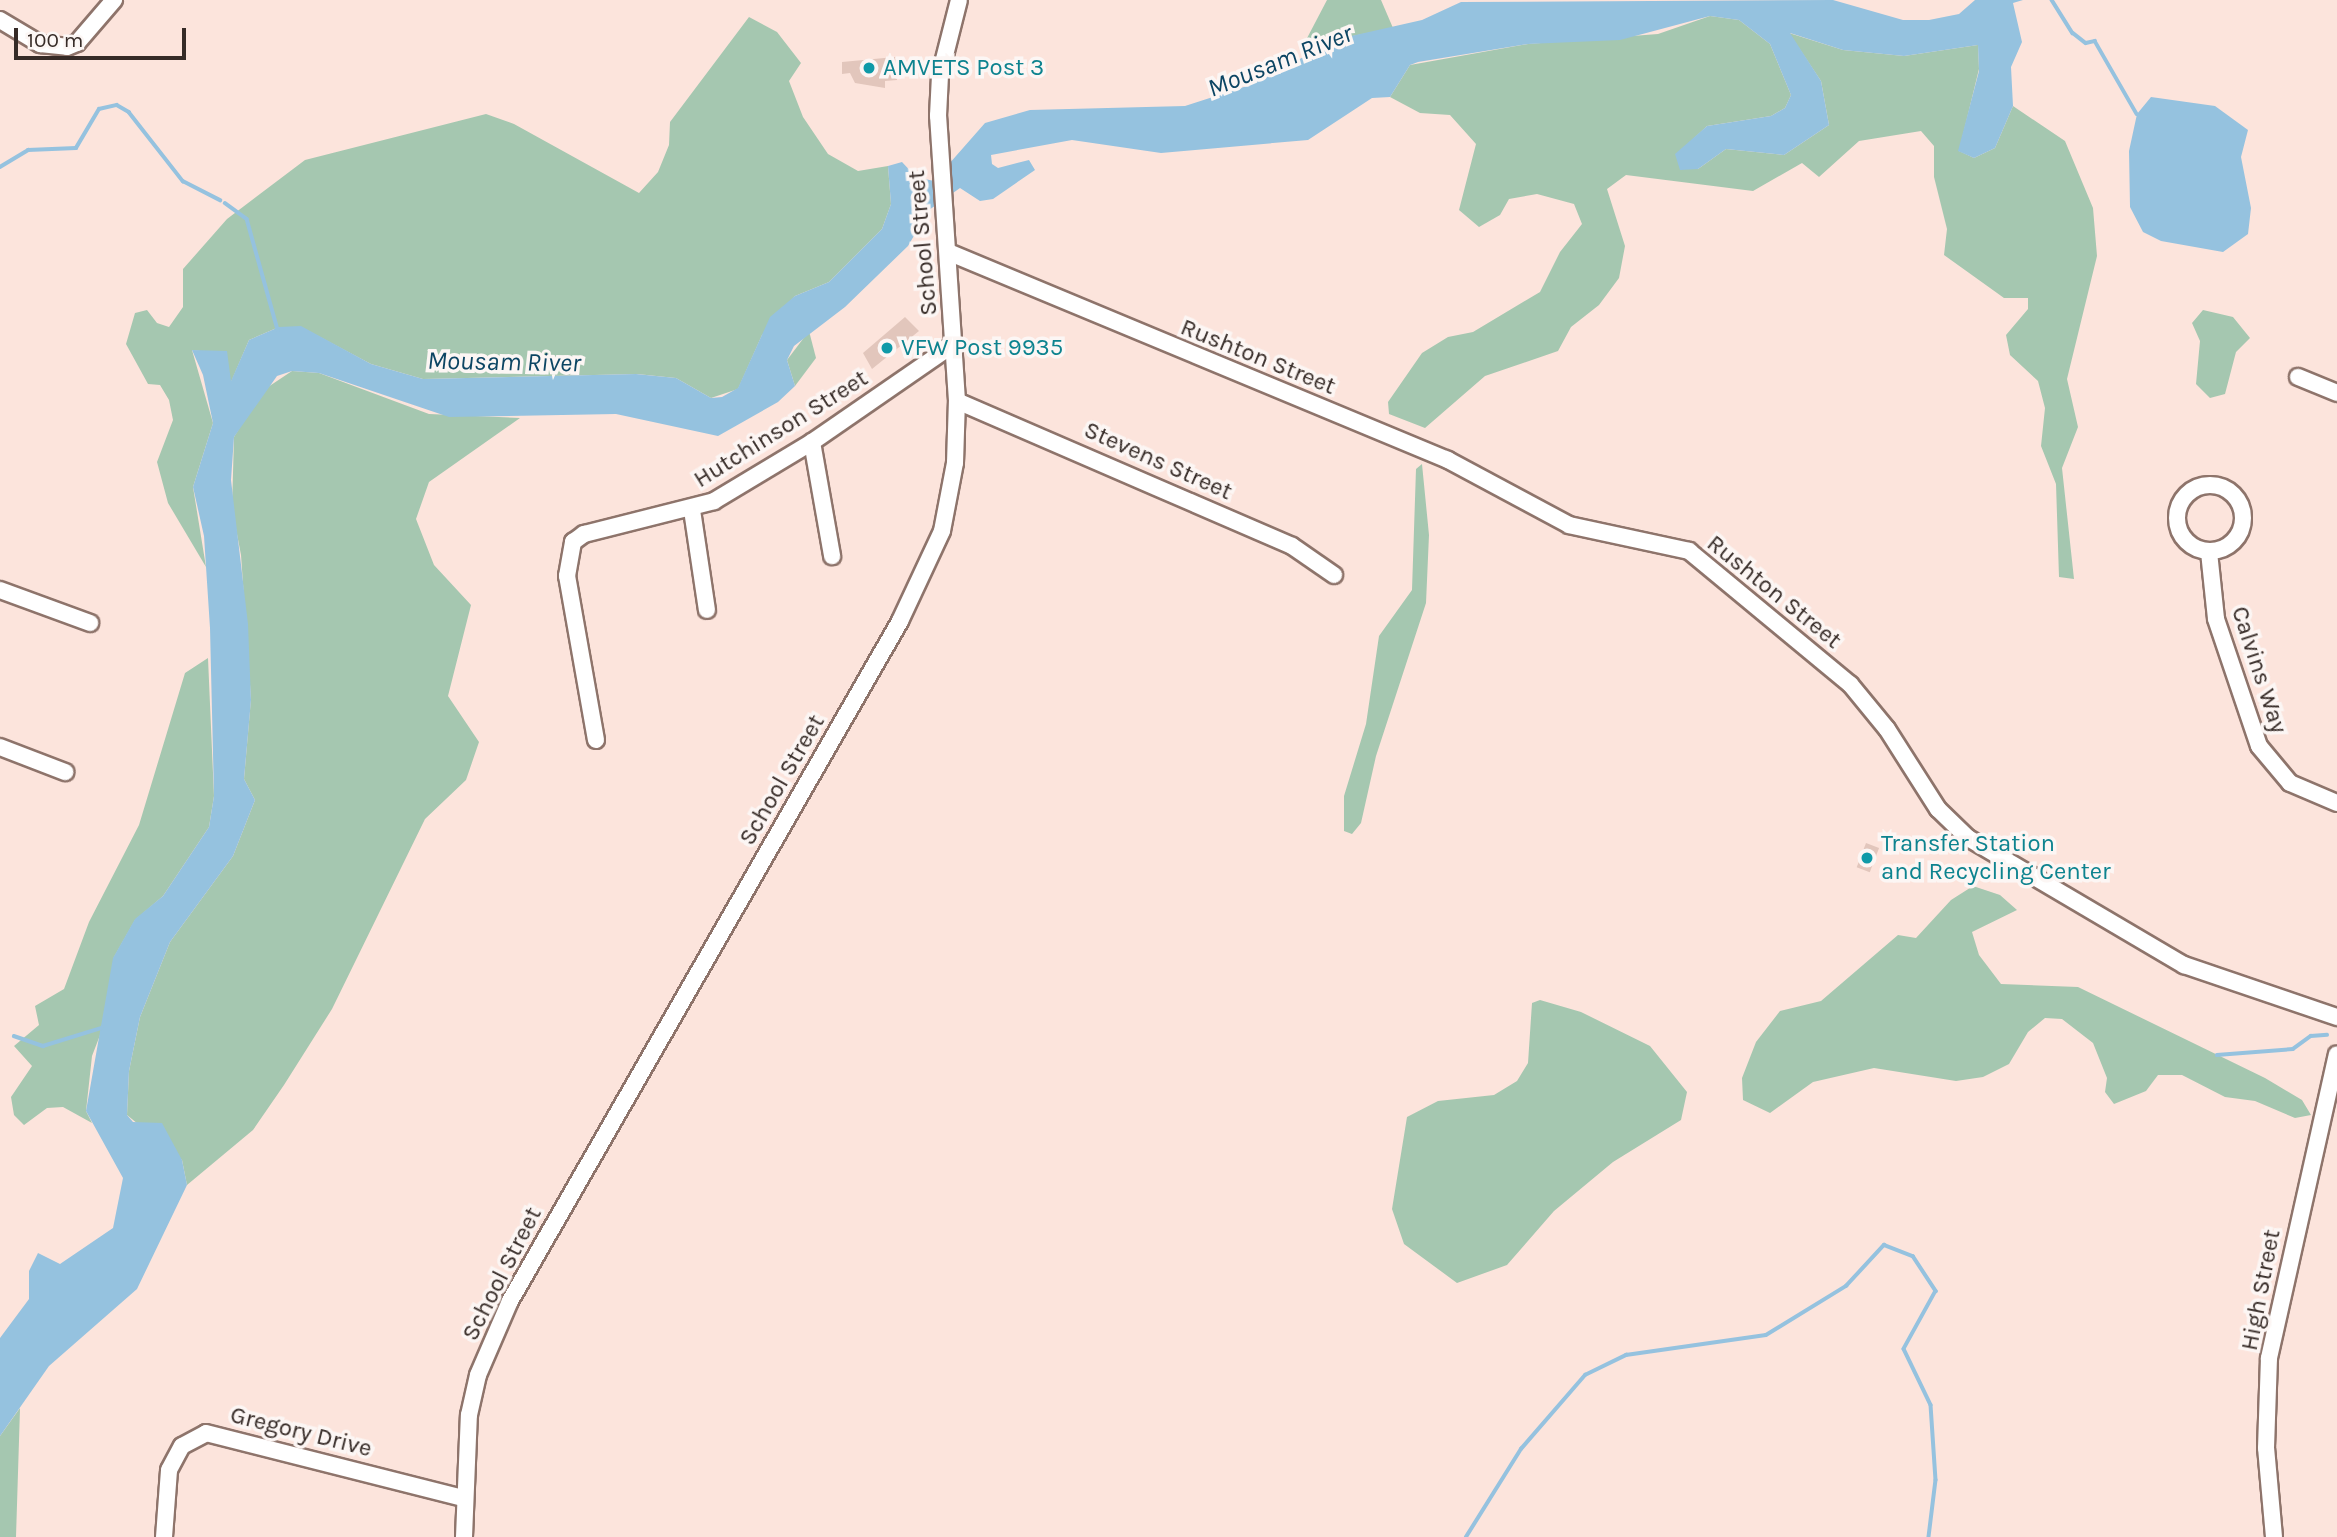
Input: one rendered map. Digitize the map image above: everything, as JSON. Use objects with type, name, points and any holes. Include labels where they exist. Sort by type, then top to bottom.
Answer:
[{"type":"street","points":[[0,20],[40,44],[73,46],[114,0]]},
{"type":"street","name":"School Street","points":[[464,1537],[463,1498],[478,1375],[510,1301],[925,576],[952,491],[957,401],[940,172],[940,75],[958,0]]},
{"type":"street","name":"Rushton Street","points":[[948,252],[1448,460],[1569,525],[1689,551],[1850,684],[1887,729],[1938,809],[1968,838],[2195,971],[2337,1017]]},
{"type":"street","name":"Hutchinson Street","points":[[596,740],[567,576],[570,547],[584,534],[692,510],[812,442],[954,344]]},
{"type":"street","points":[[2298,377],[2337,393]]},
{"type":"street","name":"Stevens Street","points":[[957,401],[1272,536],[1334,575]]},
{"type":"street","points":[[812,442],[832,556]]},
{"type":"street","points":[[2212,485],[2236,496],[2244,516],[2234,542],[2209,552],[2183,537],[2177,513],[2186,494],[2212,485]]},
{"type":"street","points":[[692,510],[707,610]]},
{"type":"street","name":"Calvins Way","points":[[2209,552],[2216,619],[2259,747],[2290,783],[2337,803]]},
{"type":"street","points":[[0,590],[90,623]]},
{"type":"street","points":[[0,747],[65,772]]},
{"type":"street","name":"High Street","points":[[2274,1537],[2266,1448],[2269,1358],[2337,1055]]},
{"type":"street","name":"Gregory Drive","points":[[164,1537],[169,1470],[183,1446],[206,1433],[463,1498]]},
{"type":"green space","points":[[1327,0],[1381,0],[1393,28],[1338,39],[1303,61],[1305,42]]},
{"type":"green space","points":[[1710,16],[1739,20],[1770,44],[1791,95],[1785,108],[1771,116],[1707,126],[1692,140],[1698,169],[1726,149],[1784,155],[1829,125],[1821,81],[1789,33],[1843,50],[1904,56],[1978,45],[1979,69],[1959,151],[1974,158],[1995,148],[2013,106],[2065,141],[2093,208],[2097,256],[2067,379],[2078,427],[2062,468],[2074,579],[2059,577],[2056,484],[2041,446],[2045,408],[2038,381],[2010,355],[2006,335],[2028,309],[2028,298],[2004,298],[1944,255],[1947,229],[1934,177],[1934,146],[1921,131],[1859,141],[1819,177],[1802,163],[1753,191],[1626,175],[1607,189],[1625,246],[1619,278],[1599,305],[1571,327],[1558,351],[1485,376],[1425,428],[1389,414],[1388,402],[1422,353],[1448,337],[1473,332],[1540,292],[1560,252],[1582,224],[1574,204],[1537,194],[1509,199],[1500,215],[1479,227],[1459,210],[1476,144],[1450,115],[1420,113],[1390,97],[1410,65],[1528,44],[1658,34]]},
{"type":"green space","points":[[749,17],[777,32],[801,63],[789,81],[803,117],[828,154],[858,171],[888,166],[891,204],[882,229],[829,282],[795,296],[762,335],[738,389],[711,398],[676,378],[637,374],[423,379],[371,364],[301,327],[279,327],[249,340],[231,382],[209,352],[192,350],[213,423],[193,487],[206,567],[168,503],[157,462],[173,420],[169,400],[160,385],[148,384],[126,344],[135,313],[147,310],[157,323],[169,327],[183,307],[183,269],[227,219],[305,160],[486,114],[514,124],[639,193],[658,172],[669,145],[670,122]]},
{"type":"green space","points":[[2203,310],[2233,317],[2250,338],[2236,352],[2225,394],[2210,398],[2196,384],[2200,341],[2192,323]]},
{"type":"green space","points":[[809,331],[816,358],[795,386],[787,360]]},
{"type":"green space","points":[[292,371],[319,373],[429,414],[520,418],[429,482],[416,519],[434,565],[471,605],[448,696],[479,742],[466,780],[425,819],[332,1009],[284,1085],[253,1130],[187,1185],[182,1160],[127,1115],[129,1071],[140,1017],[170,942],[233,856],[255,800],[244,779],[251,699],[241,555],[232,508],[234,437],[262,391]]},
{"type":"green space","points":[[1422,464],[1429,535],[1426,603],[1376,756],[1361,823],[1352,834],[1344,831],[1344,796],[1366,724],[1379,636],[1412,590],[1416,469]]},
{"type":"green space","points":[[208,658],[214,796],[209,827],[163,896],[135,920],[114,957],[107,1017],[92,1056],[86,1111],[92,1123],[63,1107],[47,1108],[24,1125],[14,1115],[11,1097],[32,1066],[14,1046],[39,1025],[35,1006],[64,989],[89,922],[139,825],[185,673]]},
{"type":"green space","points":[[1973,886],[2000,895],[2017,910],[1972,932],[1979,955],[2001,984],[2078,987],[2265,1078],[2302,1100],[2311,1115],[2295,1118],[2255,1101],[2225,1097],[2182,1075],[2158,1075],[2146,1091],[2114,1104],[2105,1092],[2107,1078],[2093,1043],[2062,1019],[2045,1018],[2028,1032],[2009,1064],[1983,1077],[1956,1081],[1874,1068],[1813,1082],[1770,1113],[1743,1100],[1742,1078],[1756,1042],[1780,1011],[1821,1001],[1898,935],[1916,938],[1951,900]]},
{"type":"green space","points":[[1540,1000],[1581,1012],[1650,1046],[1687,1092],[1681,1120],[1613,1162],[1554,1211],[1507,1265],[1457,1283],[1404,1244],[1392,1209],[1407,1117],[1438,1101],[1494,1095],[1517,1081],[1528,1063],[1532,1003]]},
{"type":"green space","points":[[20,1408],[16,1537],[0,1537],[0,1436]]},
{"type":"water","points":[[1833,0],[1903,20],[1929,20],[1959,14],[1975,0],[2023,0],[2013,3],[2022,42],[2011,67],[2013,106],[1995,148],[1974,158],[1958,151],[1979,71],[1978,45],[1904,56],[1843,50],[1790,33],[1821,81],[1829,125],[1784,155],[1726,149],[1698,169],[1680,170],[1675,154],[1707,126],[1771,116],[1785,108],[1791,95],[1770,44],[1739,20],[1710,16],[1620,40],[1528,44],[1418,62],[1410,65],[1390,97],[1372,98],[1308,140],[1161,153],[1072,140],[991,155],[992,164],[998,168],[1029,160],[1035,170],[993,199],[980,201],[960,188],[929,210],[908,246],[845,307],[794,346],[787,360],[795,386],[778,402],[718,436],[616,414],[449,417],[319,373],[292,371],[277,376],[234,437],[231,480],[248,624],[251,700],[244,779],[255,800],[233,856],[170,942],[140,1017],[129,1071],[127,1115],[133,1122],[162,1123],[182,1160],[187,1185],[137,1289],[49,1366],[0,1436],[0,1338],[29,1299],[29,1271],[38,1253],[60,1264],[113,1228],[123,1178],[86,1111],[113,958],[135,919],[163,896],[209,827],[214,796],[210,628],[204,536],[193,487],[213,423],[203,375],[192,350],[227,351],[231,381],[249,340],[279,327],[301,326],[371,364],[423,379],[636,374],[676,378],[711,398],[722,397],[738,388],[770,317],[795,296],[829,282],[882,229],[891,204],[888,166],[902,162],[916,177],[934,181],[985,123],[1030,110],[1185,106],[1250,85],[1338,39],[1422,20],[1461,2]]},
{"type":"water","points":[[2151,97],[2215,106],[2248,130],[2241,157],[2251,208],[2248,234],[2223,252],[2161,241],[2143,232],[2130,207],[2129,151],[2137,114]]},
{"type":"building","name":"AMVETS Post 3","points":[[895,57],[897,80],[885,81],[885,88],[855,83],[850,73],[842,74],[842,62]]},
{"type":"building","name":"VFW Post 9935","points":[[905,317],[919,331],[872,369],[863,353]]},
{"type":"building","name":"Transfer Station and Recycling Center","points":[[1866,843],[1879,848],[1870,872],[1857,867]]},
{"type":"waterway","points":[[2052,0],[2073,33],[2086,43],[2095,41],[2137,114]]},
{"type":"waterway","points":[[0,167],[28,150],[76,148],[99,109],[117,105],[129,112],[183,181],[220,200]]},
{"type":"waterway","points":[[225,203],[247,219],[278,330]]},
{"type":"waterway","points":[[14,1036],[43,1046],[101,1028]]},
{"type":"waterway","points":[[2217,1055],[2293,1049],[2311,1036],[2327,1035]]},
{"type":"waterway","points":[[1466,1537],[1521,1449],[1585,1375],[1626,1355],[1766,1335],[1846,1286],[1884,1245],[1913,1256],[1936,1291],[1904,1349],[1931,1405],[1936,1480],[1929,1537]]},
{"type":"place","name":"AMVETS Post 3","points":[[869,68]]},
{"type":"place","name":"VFW Post 9935","points":[[887,348]]},
{"type":"place","name":"Transfer Station and Recycling Center","points":[[1867,858]]},
{"type":"water label","name":"Mousam River","points":[[1280,61]]},
{"type":"water label","name":"Mousam River","points":[[504,362]]}]
